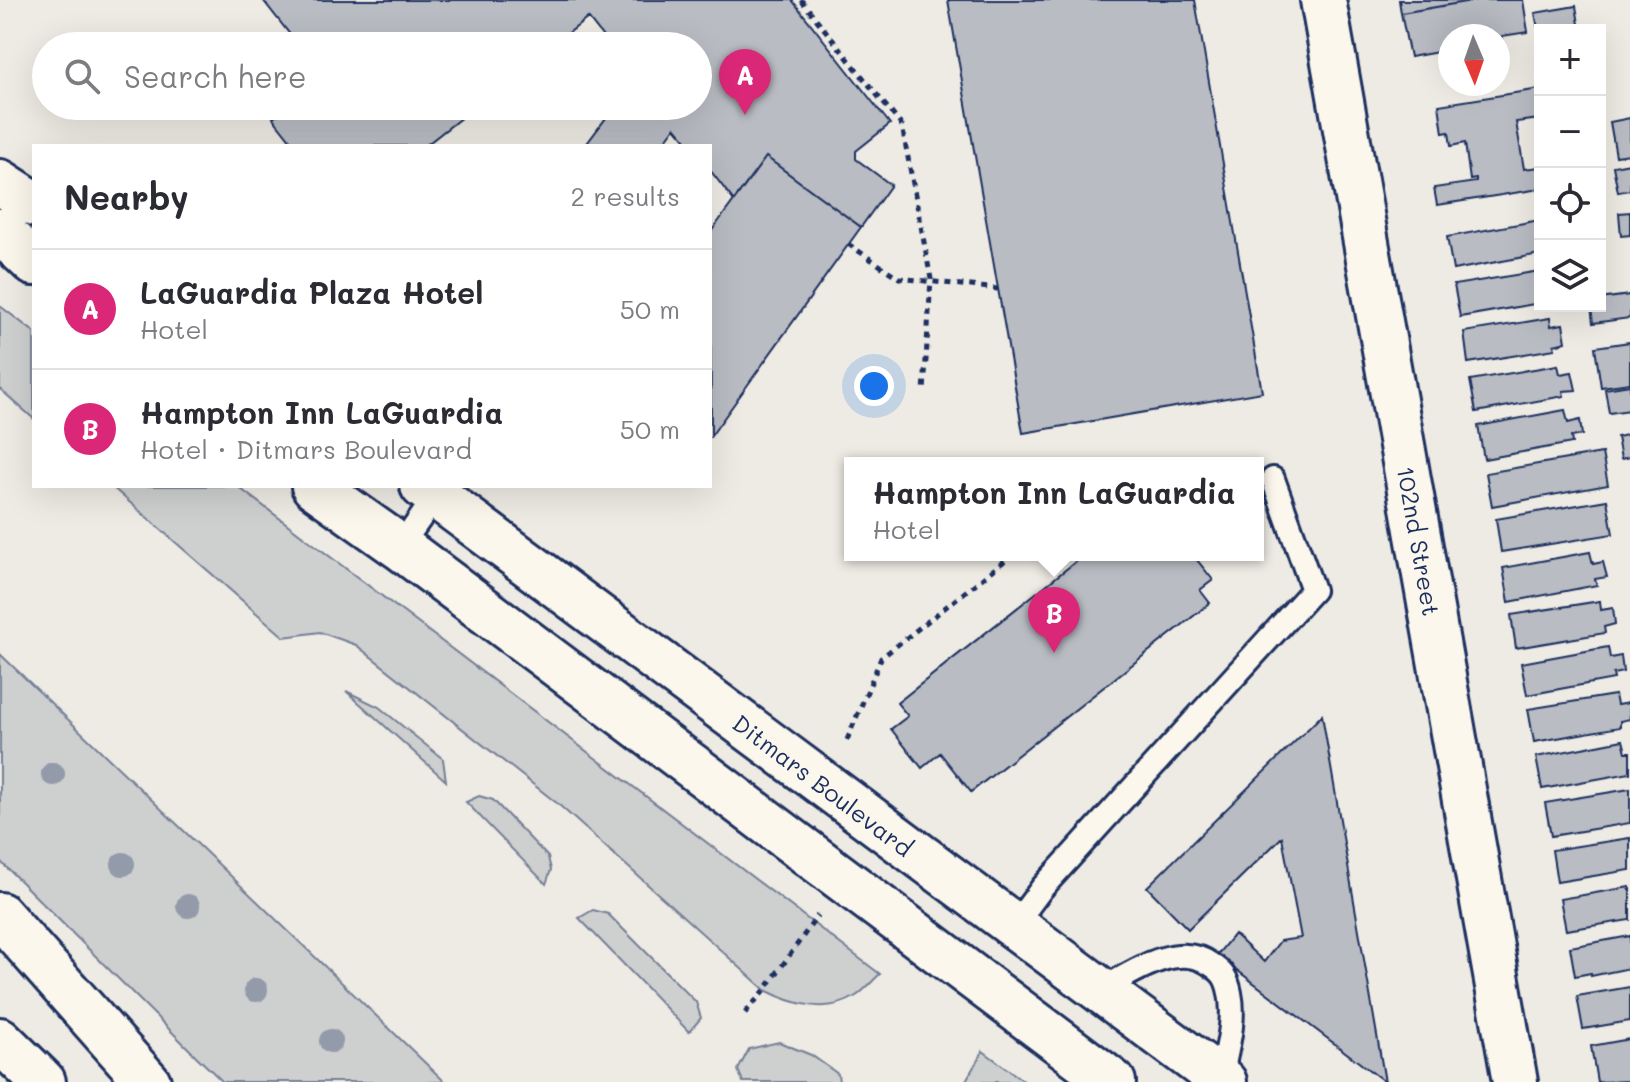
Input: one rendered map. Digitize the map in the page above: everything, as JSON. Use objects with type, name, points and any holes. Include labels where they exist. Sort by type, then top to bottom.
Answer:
[{"type":"main road","name":"102nd Street","points":[[1323,0],[1515,1082]]},
{"type":"main road","points":[[0,182],[32,203]]},
{"type":"main road","points":[[0,231],[32,261]]},
{"type":"main road","points":[[317,488],[400,547],[1113,1082]]},
{"type":"main road","name":"Ditmars Boulevard","points":[[434,489],[1013,927],[1222,1081]]},
{"type":"main road","points":[[0,915],[148,1082]]},
{"type":"main road","points":[[0,1040],[43,1082]]},
{"type":"lane","points":[[1013,927],[1042,888],[1313,590],[1273,479]]},
{"type":"lane","points":[[400,547],[434,489]]},
{"type":"lane","points":[[1101,990],[1145,966],[1170,957],[1202,958],[1225,974],[1231,996],[1222,1081]]},
{"type":"path","points":[[801,0],[902,126],[930,282],[924,392]]},
{"type":"path","points":[[848,244],[899,278],[998,289]]},
{"type":"path","points":[[847,740],[881,658],[1004,561]]},
{"type":"path","points":[[745,1013],[819,913]]},
{"type":"shaded area","points":[[0,306],[32,330],[32,417],[0,389]]},
{"type":"shaded area","points":[[113,488],[240,488],[880,974],[856,996],[833,1005],[798,1003],[765,990],[558,804],[356,645],[320,632],[284,637]]},
{"type":"shaded area","points":[[0,654],[445,1082],[223,1082],[0,861]]},
{"type":"shaded area","points":[[346,691],[379,707],[443,759],[446,781]]},
{"type":"shaded area","points":[[479,796],[493,800],[548,857],[551,870],[546,884],[466,802]]},
{"type":"shaded area","points":[[593,910],[608,914],[696,1002],[701,1018],[689,1032],[579,918]]},
{"type":"shaded area","points":[[779,1042],[811,1055],[838,1074],[839,1082],[743,1082],[738,1070],[749,1049]]},
{"type":"shaded area","points":[[983,1051],[1025,1082],[965,1082]]},
{"type":"building","points":[[263,0],[792,0],[890,124],[856,151],[856,159],[891,185],[861,227],[766,157],[734,201],[712,173],[712,144],[689,144],[675,127],[662,144],[586,144],[604,120],[712,120],[712,32],[599,32],[588,18],[570,32],[288,32]]},
{"type":"building","points":[[948,0],[1195,0],[1262,392],[1023,433]]},
{"type":"building","points":[[1399,0],[1477,0],[1401,13]]},
{"type":"building","points":[[1477,0],[1523,0],[1528,32],[1510,35],[1510,24],[1438,24],[1438,52],[1410,57],[1401,13]]},
{"type":"building","points":[[1576,6],[1579,24],[1537,24],[1535,13]]},
{"type":"building","points":[[1534,90],[1534,120],[1516,122],[1524,169],[1534,168],[1534,190],[1437,205],[1434,188],[1476,182],[1476,179],[1470,180],[1465,143],[1451,146],[1449,132],[1443,133],[1439,105]]},
{"type":"building","points":[[1630,118],[1630,154],[1616,156],[1610,122]]},
{"type":"building","points":[[275,120],[458,120],[428,144],[293,144]]},
{"type":"building","points":[[766,157],[861,227],[712,435],[712,230]]},
{"type":"building","points":[[1630,163],[1630,190],[1618,192],[1613,166]]},
{"type":"building","points":[[1630,212],[1630,235],[1621,236],[1619,213]]},
{"type":"building","points":[[1534,221],[1534,255],[1453,270],[1447,237]]},
{"type":"building","points":[[1534,272],[1534,304],[1460,317],[1454,285]]},
{"type":"building","points":[[1630,295],[1630,318],[1593,323],[1592,312],[1606,312],[1606,298]]},
{"type":"building","points":[[1550,318],[1551,326],[1563,324],[1566,342],[1554,345],[1555,349],[1468,363],[1464,332]]},
{"type":"building","points":[[1630,342],[1630,383],[1601,387],[1595,347]]},
{"type":"building","points":[[1558,365],[1560,374],[1572,372],[1576,390],[1563,391],[1564,396],[1476,412],[1470,380]]},
{"type":"building","points":[[1630,385],[1630,410],[1609,413],[1605,389]]},
{"type":"building","points":[[1565,410],[1568,423],[1580,420],[1582,435],[1571,437],[1572,443],[1484,459],[1478,426]]},
{"type":"building","points":[[1630,434],[1630,457],[1621,459],[1617,437]]},
{"type":"building","points":[[1602,453],[1608,485],[1492,506],[1486,473]]},
{"type":"building","points":[[1607,500],[1613,534],[1501,552],[1496,519]]},
{"type":"building","points":[[1590,552],[1593,564],[1603,562],[1607,577],[1595,579],[1597,585],[1509,602],[1503,568]]},
{"type":"building","points":[[1076,561],[1198,561],[1213,580],[1200,590],[1210,603],[971,792],[940,753],[922,768],[891,729],[908,716],[897,703]]},
{"type":"building","points":[[1600,601],[1601,610],[1613,608],[1615,624],[1604,627],[1605,633],[1516,648],[1511,615]]},
{"type":"building","points":[[1608,647],[1610,658],[1621,656],[1623,672],[1613,674],[1614,679],[1527,695],[1521,663]]},
{"type":"building","points":[[1615,695],[1617,705],[1629,703],[1630,719],[1620,721],[1620,727],[1534,742],[1528,709]]},
{"type":"building","points":[[1322,715],[1385,1082],[1217,955],[1234,934],[1264,962],[1280,941],[1301,938],[1282,837],[1188,929],[1147,887]]},
{"type":"building","points":[[1623,740],[1626,752],[1630,752],[1630,773],[1542,789],[1536,757]]},
{"type":"building","points":[[1630,789],[1630,823],[1551,836],[1545,803]]},
{"type":"building","points":[[1630,838],[1630,870],[1557,882],[1552,850]]},
{"type":"building","points":[[1630,887],[1630,920],[1566,930],[1560,899]]},
{"type":"building","points":[[1630,936],[1630,968],[1575,976],[1570,947]]},
{"type":"building","points":[[1630,987],[1630,1021],[1583,1029],[1577,996]]},
{"type":"building","points":[[1630,1039],[1630,1081],[1597,1082],[1591,1046]]},
{"type":"place","name":"LaGuardia Plaza Hotel","points":[[745,115]]},
{"type":"place","name":"Hampton Inn LaGuardia","points":[[1054,653]]}]
